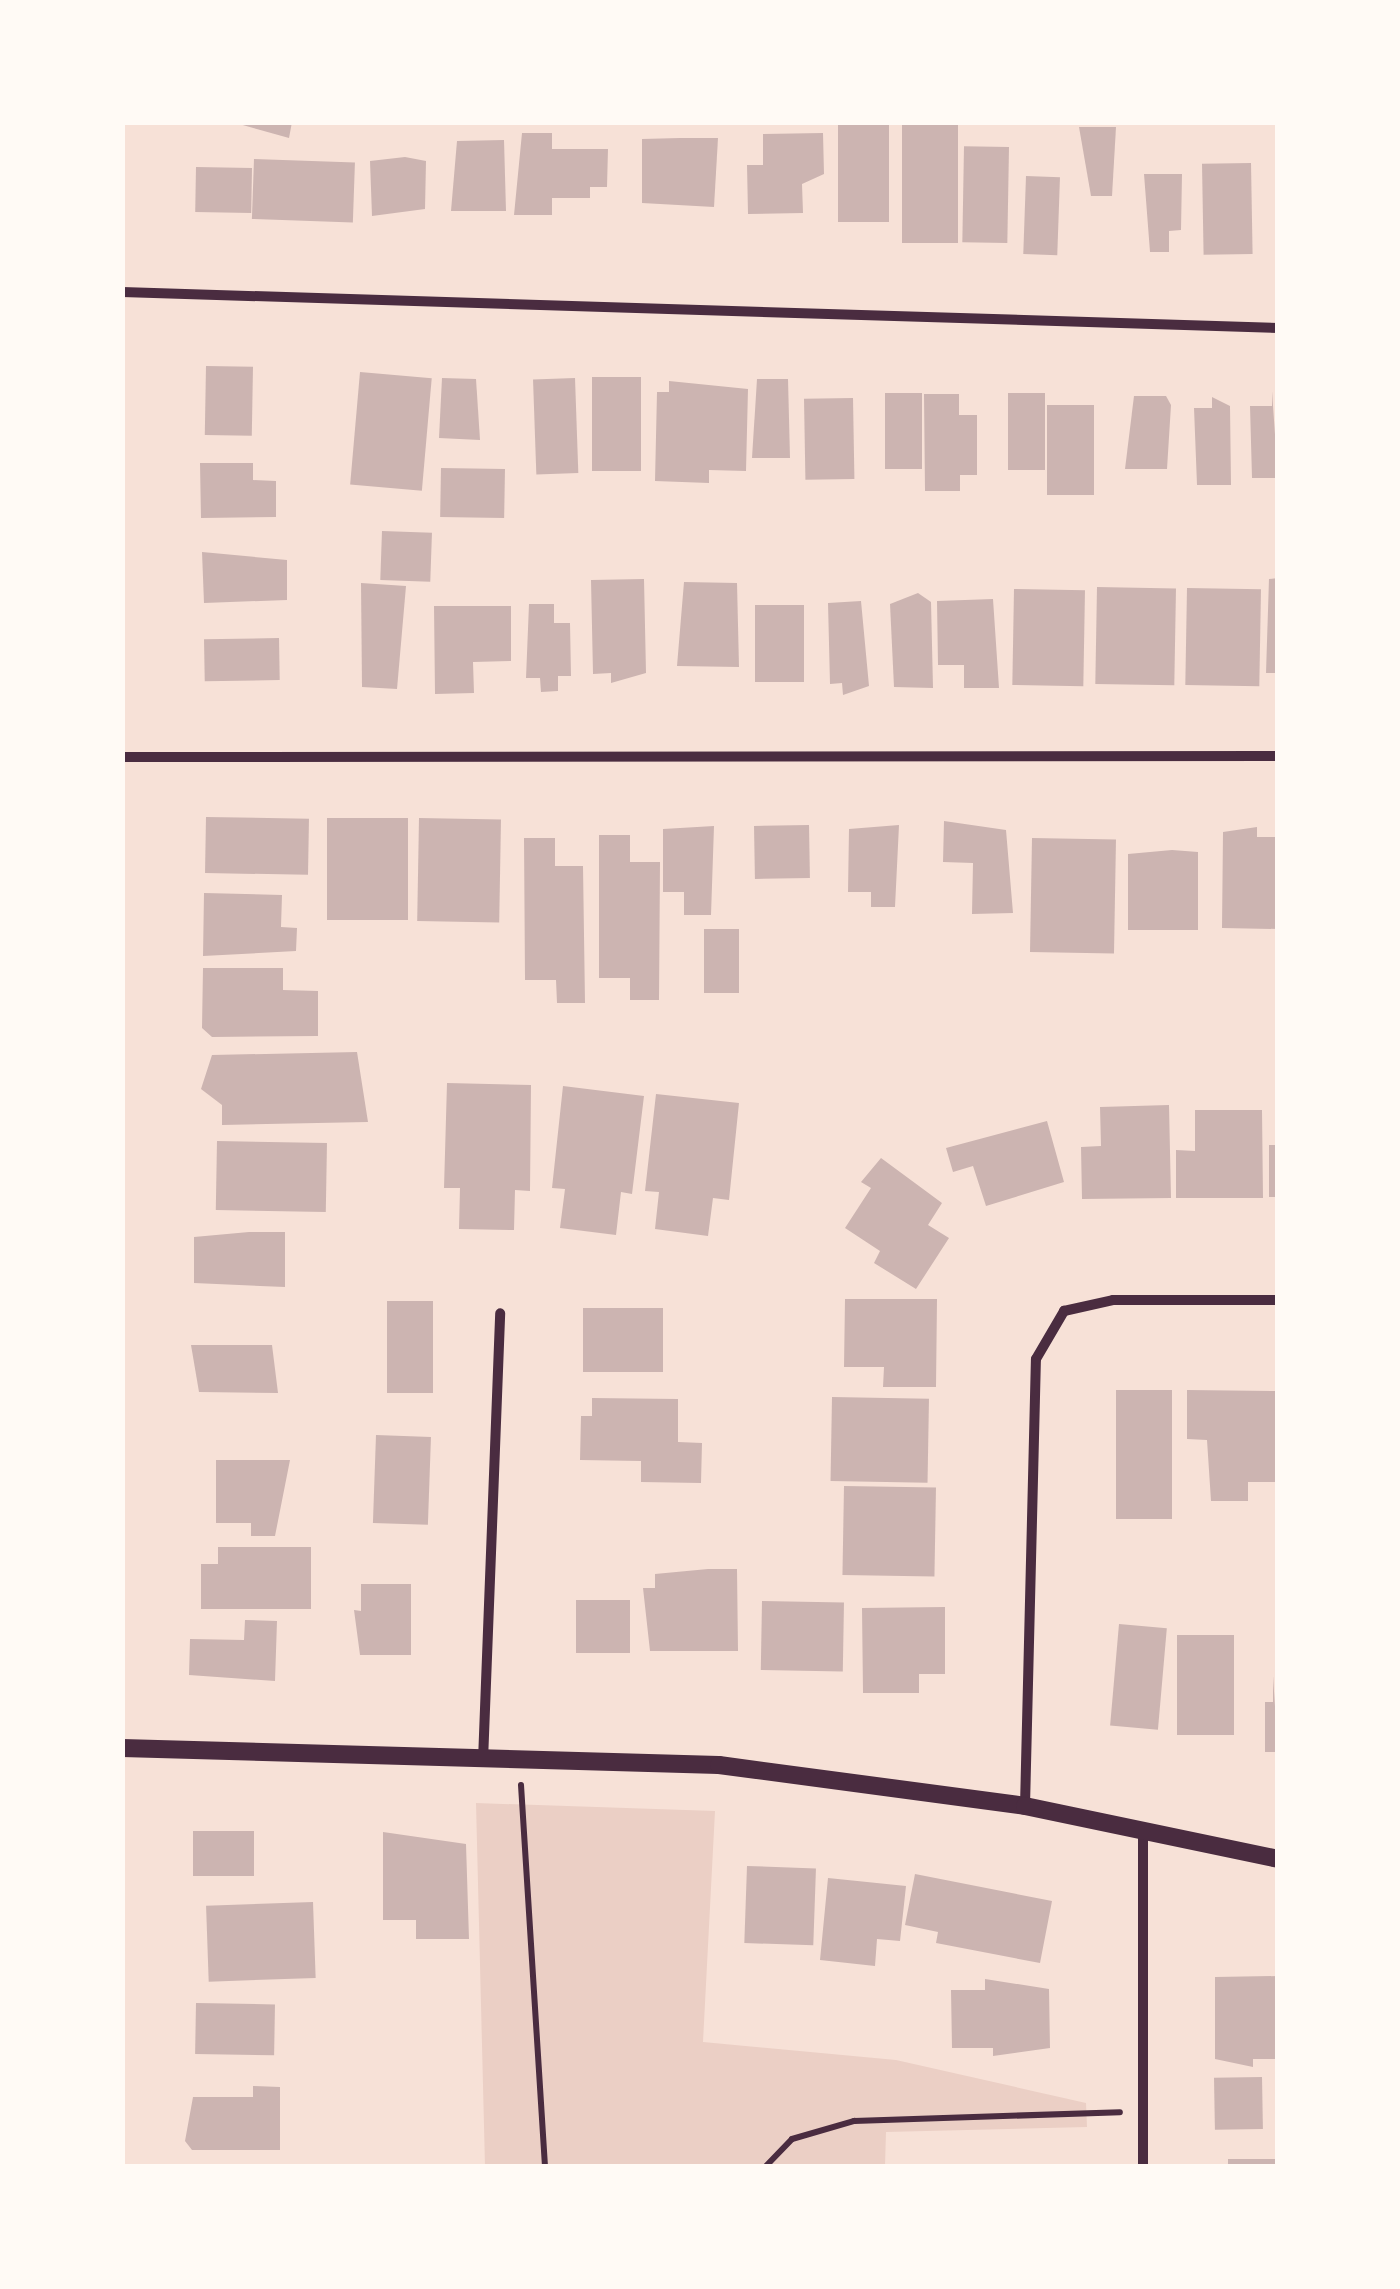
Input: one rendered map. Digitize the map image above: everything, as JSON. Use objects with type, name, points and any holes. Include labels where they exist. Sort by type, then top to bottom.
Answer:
[{"type":"street","points":[[122,292],[1278,328]]},
{"type":"street","points":[[122,756],[1278,756]]},
{"type":"street","points":[[1025,1806],[1038,1356],[1064,1311],[1112,1300],[1278,1300]]},
{"type":"street","points":[[483,1761],[500,1313]]},
{"type":"street","points":[[122,1748],[520,1764],[718,1764],[1025,1806],[1278,1859]]},
{"type":"street","points":[[1142,2166],[1143,1833]]},
{"type":"path","points":[[520,1764],[545,2166]]},
{"type":"path","points":[[766,2166],[792,2139],[854,2120],[1142,2111]]},
{"type":"shaded area","points":[[476,1803],[715,1811],[703,2042],[896,2060],[1086,2103],[1087,2127],[886,2132],[885,2166],[485,2166]]},
{"type":"building","points":[[232,122],[292,122],[289,138]]},
{"type":"building","points":[[838,122],[889,122],[889,222],[838,222]]},
{"type":"building","points":[[902,122],[958,122],[958,243],[902,243]]},
{"type":"building","points":[[1079,127],[1116,127],[1112,196],[1091,196]]},
{"type":"building","points":[[522,133],[552,133],[552,149],[608,149],[607,187],[590,187],[590,198],[552,198],[552,215],[514,215]]},
{"type":"building","points":[[823,133],[824,174],[802,184],[803,213],[748,214],[747,165],[763,165],[763,134]]},
{"type":"building","points":[[718,138],[714,207],[642,203],[642,139]]},
{"type":"building","points":[[504,140],[506,211],[451,211],[457,141]]},
{"type":"building","points":[[964,146],[1009,147],[1007,243],[962,242]]},
{"type":"building","points":[[405,157],[426,161],[425,209],[372,216],[370,161]]},
{"type":"building","points":[[254,159],[355,163],[353,222],[252,219]]},
{"type":"building","points":[[1251,163],[1253,254],[1204,255],[1202,164]]},
{"type":"building","points":[[196,167],[252,168],[251,213],[195,212]]},
{"type":"building","points":[[1144,174],[1182,174],[1181,230],[1169,231],[1169,252],[1150,252]]},
{"type":"building","points":[[1026,176],[1060,177],[1057,255],[1023,254]]},
{"type":"building","points":[[206,366],[253,367],[252,436],[205,435]]},
{"type":"building","points":[[360,372],[432,378],[422,491],[350,485]]},
{"type":"building","points":[[592,377],[641,377],[641,471],[592,471]]},
{"type":"building","points":[[442,378],[476,379],[480,440],[439,438]]},
{"type":"building","points":[[575,378],[578,473],[536,474],[533,379]]},
{"type":"building","points":[[757,379],[788,379],[790,458],[752,458]]},
{"type":"building","points":[[669,381],[748,389],[746,471],[709,470],[709,483],[655,481],[657,392],[669,392]]},
{"type":"building","points":[[1272,391],[1278,478],[1252,478],[1250,406],[1272,406]]},
{"type":"building","points":[[885,393],[922,393],[922,469],[885,469]]},
{"type":"building","points":[[1008,393],[1045,393],[1045,470],[1008,470]]},
{"type":"building","points":[[924,394],[959,394],[959,415],[977,415],[977,475],[960,475],[960,491],[925,491]]},
{"type":"building","points":[[1134,396],[1166,396],[1171,405],[1167,469],[1125,469]]},
{"type":"building","points":[[1212,397],[1230,406],[1231,485],[1197,485],[1194,408],[1212,408]]},
{"type":"building","points":[[853,398],[854,479],[805,480],[804,399]]},
{"type":"building","points":[[1047,405],[1094,405],[1094,495],[1047,495]]},
{"type":"building","points":[[200,463],[253,463],[253,480],[276,481],[276,517],[201,518]]},
{"type":"building","points":[[441,468],[505,469],[504,518],[440,517]]},
{"type":"building","points":[[382,531],[432,533],[430,582],[380,580]]},
{"type":"building","points":[[202,552],[287,560],[287,600],[204,603]]},
{"type":"building","points":[[1278,578],[1278,673],[1266,673],[1269,579]]},
{"type":"building","points":[[644,579],[646,673],[611,683],[611,673],[593,674],[591,580]]},
{"type":"building","points":[[684,582],[737,583],[739,667],[677,666]]},
{"type":"building","points":[[361,583],[406,586],[397,689],[362,687]]},
{"type":"building","points":[[1097,587],[1176,588],[1174,685],[1095,684]]},
{"type":"building","points":[[1187,588],[1261,589],[1259,686],[1185,685]]},
{"type":"building","points":[[1014,589],[1085,590],[1083,686],[1012,685]]},
{"type":"building","points":[[918,593],[931,602],[933,688],[894,687],[890,604]]},
{"type":"building","points":[[993,599],[999,688],[964,688],[964,665],[938,665],[937,601]]},
{"type":"building","points":[[861,601],[869,686],[843,695],[842,683],[830,684],[828,603]]},
{"type":"building","points":[[529,604],[554,604],[554,623],[570,623],[571,676],[558,676],[558,691],[541,692],[540,678],[526,678]]},
{"type":"building","points":[[755,605],[804,605],[804,682],[755,682]]},
{"type":"building","points":[[434,606],[511,606],[511,661],[473,662],[474,693],[435,694]]},
{"type":"building","points":[[279,638],[280,680],[205,681],[204,639]]},
{"type":"building","points":[[206,817],[309,819],[308,875],[205,873]]},
{"type":"building","points":[[327,818],[408,818],[408,920],[327,920]]},
{"type":"building","points":[[419,818],[501,819],[499,922],[417,921]]},
{"type":"building","points":[[944,821],[1006,830],[1013,913],[972,914],[973,863],[943,862]]},
{"type":"building","points":[[809,825],[810,878],[755,879],[754,826]]},
{"type":"building","points":[[899,825],[895,907],[871,907],[871,892],[848,892],[849,829]]},
{"type":"building","points":[[714,826],[711,915],[684,915],[684,892],[663,892],[663,829]]},
{"type":"building","points":[[1257,827],[1257,837],[1278,837],[1278,929],[1222,928],[1223,832]]},
{"type":"building","points":[[599,835],[630,835],[630,862],[660,862],[659,1000],[630,1000],[630,978],[599,978]]},
{"type":"building","points":[[524,838],[555,838],[555,866],[583,866],[585,1003],[557,1003],[556,980],[525,980]]},
{"type":"building","points":[[1032,838],[1116,839],[1114,953],[1030,952]]},
{"type":"building","points":[[1198,852],[1198,930],[1128,930],[1128,854]]},
{"type":"building","points":[[204,893],[282,895],[281,927],[297,928],[296,951],[203,956]]},
{"type":"building","points":[[704,929],[739,929],[739,993],[704,993]]},
{"type":"building","points":[[203,968],[283,968],[283,990],[318,991],[318,1036],[212,1037],[202,1028]]},
{"type":"building","points":[[357,1052],[368,1122],[222,1125],[222,1105],[201,1089],[212,1055]]},
{"type":"building","points":[[447,1083],[531,1085],[530,1191],[515,1190],[514,1230],[459,1229],[460,1188],[444,1188]]},
{"type":"building","points":[[563,1086],[644,1096],[632,1194],[621,1192],[616,1235],[560,1228],[565,1189],[552,1188]]},
{"type":"building","points":[[656,1094],[739,1103],[729,1200],[713,1198],[708,1236],[655,1229],[659,1192],[645,1191]]},
{"type":"building","points":[[1169,1105],[1171,1198],[1082,1199],[1081,1147],[1101,1146],[1100,1107]]},
{"type":"building","points":[[1195,1110],[1262,1110],[1263,1198],[1176,1198],[1176,1150],[1195,1151]]},
{"type":"building","points":[[1047,1121],[1064,1182],[986,1206],[973,1166],[953,1172],[946,1148]]},
{"type":"building","points":[[217,1141],[327,1143],[326,1212],[216,1210]]},
{"type":"building","points":[[1269,1145],[1278,1145],[1278,1197],[1269,1197]]},
{"type":"building","points":[[881,1158],[942,1203],[928,1225],[949,1238],[916,1289],[874,1263],[880,1251],[845,1228],[871,1188],[861,1182]]},
{"type":"building","points":[[285,1232],[285,1287],[194,1283],[194,1237]]},
{"type":"building","points":[[845,1299],[937,1299],[936,1387],[883,1387],[884,1367],[844,1367]]},
{"type":"building","points":[[387,1301],[433,1301],[433,1393],[387,1393]]},
{"type":"building","points":[[583,1308],[663,1308],[663,1372],[583,1372]]},
{"type":"building","points":[[191,1345],[272,1345],[278,1393],[199,1392]]},
{"type":"building","points":[[1116,1390],[1172,1390],[1172,1519],[1116,1519]]},
{"type":"building","points":[[1187,1390],[1276,1391],[1275,1482],[1248,1482],[1248,1501],[1211,1501],[1207,1440],[1187,1439]]},
{"type":"building","points":[[832,1397],[929,1399],[928,1483],[831,1481]]},
{"type":"building","points":[[592,1398],[678,1399],[678,1442],[702,1443],[701,1483],[641,1482],[641,1461],[580,1460],[581,1416],[592,1416]]},
{"type":"building","points":[[376,1435],[431,1437],[428,1525],[373,1523]]},
{"type":"building","points":[[216,1460],[290,1460],[275,1536],[251,1536],[251,1523],[216,1523]]},
{"type":"building","points":[[844,1486],[936,1488],[934,1577],[842,1575]]},
{"type":"building","points":[[218,1547],[311,1547],[311,1609],[201,1609],[201,1564],[218,1564]]},
{"type":"building","points":[[737,1569],[738,1651],[650,1651],[643,1588],[655,1588],[655,1574]]},
{"type":"building","points":[[361,1584],[411,1584],[411,1655],[360,1655],[354,1610],[361,1611]]},
{"type":"building","points":[[576,1600],[630,1600],[630,1653],[576,1653]]},
{"type":"building","points":[[762,1601],[844,1602],[843,1671],[761,1670]]},
{"type":"building","points":[[945,1607],[945,1674],[919,1674],[919,1693],[863,1693],[862,1608]]},
{"type":"building","points":[[245,1620],[277,1621],[275,1681],[189,1675],[190,1639],[244,1640]]},
{"type":"building","points":[[1119,1624],[1167,1628],[1158,1730],[1110,1726]]},
{"type":"building","points":[[1177,1635],[1234,1635],[1234,1735],[1177,1735]]},
{"type":"building","points":[[1273,1676],[1278,1752],[1265,1752],[1265,1702],[1273,1702]]},
{"type":"building","points":[[193,1831],[254,1831],[254,1876],[193,1876]]},
{"type":"building","points":[[383,1832],[466,1844],[469,1939],[416,1939],[416,1920],[383,1920]]},
{"type":"building","points":[[747,1866],[816,1868],[813,1945],[744,1943]]},
{"type":"building","points":[[915,1874],[1052,1901],[1040,1963],[936,1943],[938,1932],[905,1925]]},
{"type":"building","points":[[828,1878],[906,1886],[900,1941],[877,1939],[875,1966],[820,1960]]},
{"type":"building","points":[[313,1902],[316,1978],[209,1982],[206,1906]]},
{"type":"building","points":[[1278,1976],[1278,2059],[1253,2059],[1253,2067],[1215,2059],[1215,1977]]},
{"type":"building","points":[[985,1979],[1049,1989],[1050,2048],[993,2056],[993,2048],[952,2048],[951,1990],[985,1990]]},
{"type":"building","points":[[196,2003],[275,2004],[274,2055],[195,2054]]},
{"type":"building","points":[[1262,2077],[1263,2129],[1215,2130],[1214,2078]]},
{"type":"building","points":[[253,2086],[280,2087],[280,2150],[192,2150],[185,2141],[193,2097],[253,2097]]},
{"type":"building","points":[[1228,2159],[1278,2159],[1278,2166],[1228,2166]]}]
